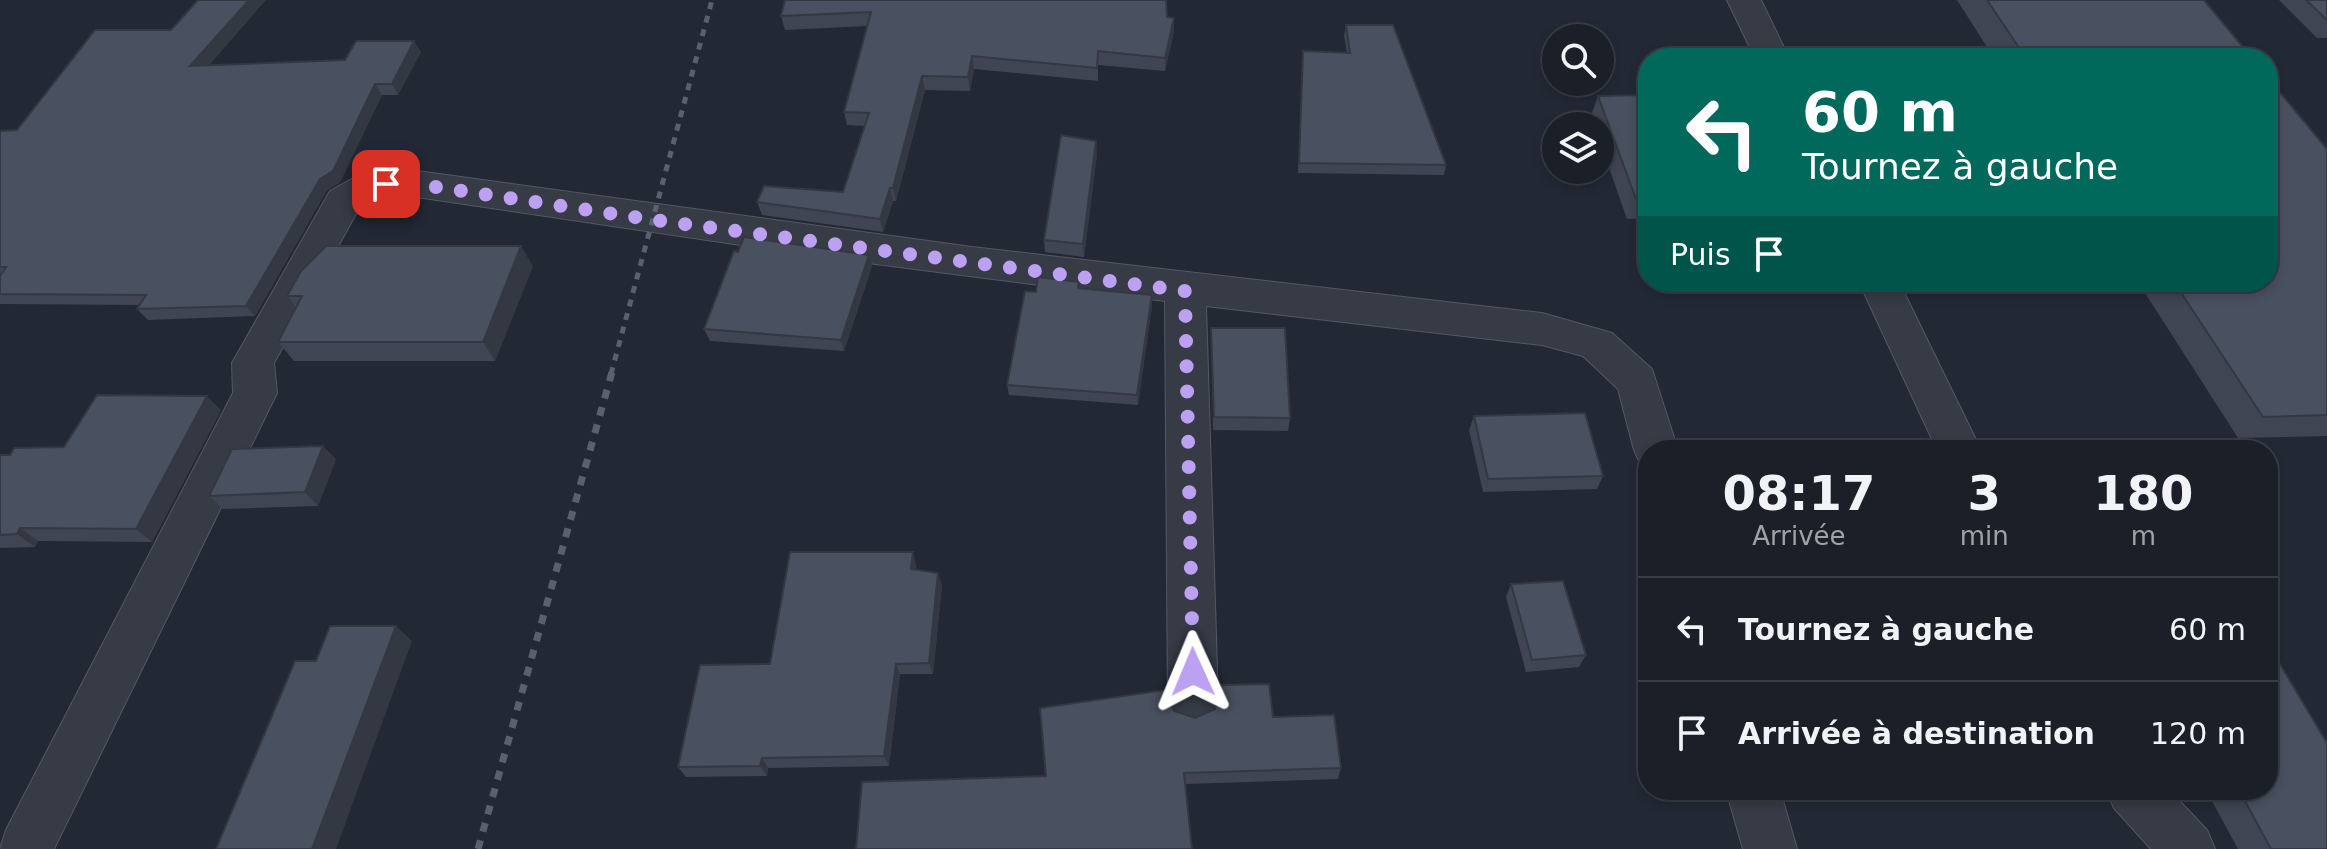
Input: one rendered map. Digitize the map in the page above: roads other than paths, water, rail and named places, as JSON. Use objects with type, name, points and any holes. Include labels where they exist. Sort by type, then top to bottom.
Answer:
[{"type":"street","points":[[1744,0],[1767,48]]},
{"type":"street","points":[[25,849],[255,393],[253,363],[344,201],[370,185],[403,182],[670,222],[1185,291],[1542,329],[1597,344],[1637,381],[1653,440]]},
{"type":"street","points":[[1185,291],[1193,703]]},
{"type":"street","points":[[1884,292],[1954,440]]},
{"type":"street","points":[[1756,800],[1770,849]]},
{"type":"street","points":[[2142,800],[2188,849]]},
{"type":"railway","points":[[611,374],[712,0]]},
{"type":"railway","points":[[478,849],[612,372]]}]
